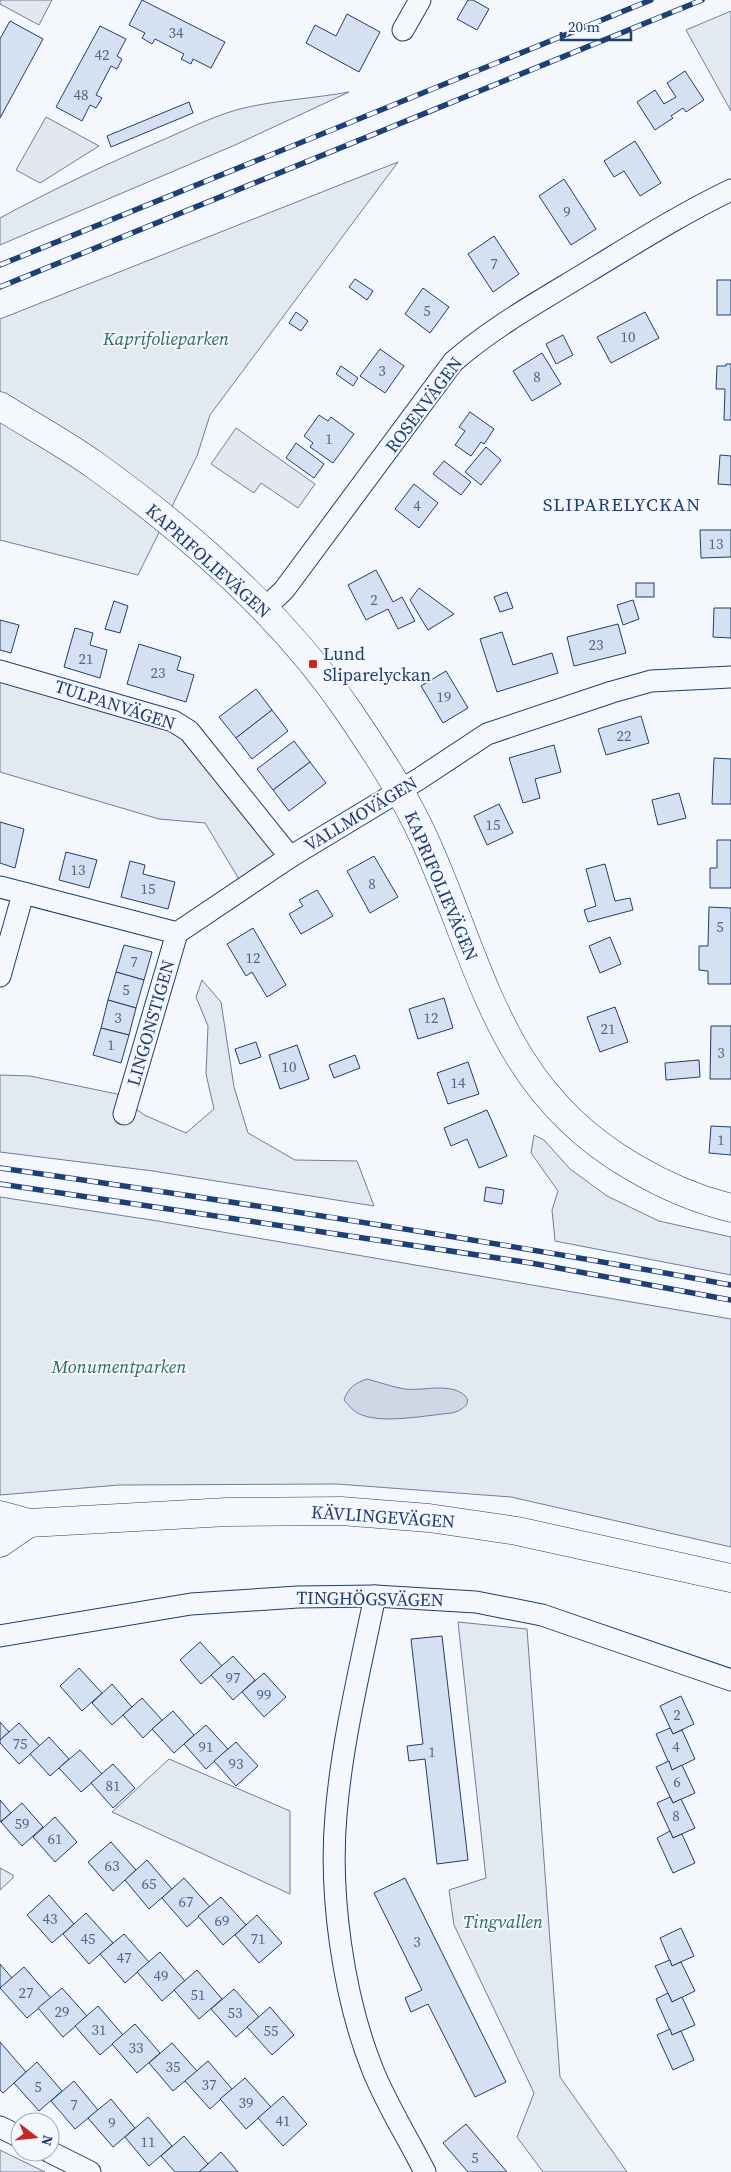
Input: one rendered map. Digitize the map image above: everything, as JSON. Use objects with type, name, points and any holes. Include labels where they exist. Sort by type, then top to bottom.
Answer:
[{"type":"main road","name":"KAPRIFOLIEVÄGEN","points":[[0,406],[94,464],[166,520],[264,609],[312,664],[348,712],[399,791],[423,835],[479,976],[501,1025],[522,1064],[554,1106],[604,1149],[649,1176],[680,1193],[731,1208]]},
{"type":"main road","name":"KÄVLINGEVÄGEN","points":[[0,1516],[29,1523],[227,1512],[360,1513],[429,1518],[517,1531],[731,1578]]},
{"type":"main road","points":[[0,1543],[29,1523]]},
{"type":"street","points":[[403,30],[420,0]]},
{"type":"street","name":"ROSENVÄGEN","points":[[264,609],[284,590],[453,362],[479,340],[540,301],[696,207],[731,190]]},
{"type":"street","name":"TULPANVÄGEN","points":[[0,671],[174,721],[189,731],[290,857]]},
{"type":"street","name":"VALLMOVÄGEN","points":[[177,933],[290,857],[399,791],[487,734],[612,692],[651,681],[731,677]]},
{"type":"street","points":[[0,887],[177,933]]},
{"type":"street","points":[[0,976],[23,894]]},
{"type":"street","name":"LINGONSTIGEN","points":[[124,1114],[177,933]]},
{"type":"street","points":[[375,1596],[341,1776],[336,1817],[336,1892],[346,1976],[358,2030],[372,2069],[425,2172]]},
{"type":"street","name":"TINGHÖGSVÄGEN","points":[[0,1636],[191,1604],[298,1597],[375,1596],[476,1602],[542,1616],[731,1680]]},
{"type":"street","points":[[60,2157],[90,2172]]},
{"type":"green space","points":[[731,11],[731,111],[686,30]]},
{"type":"green space","points":[[349,92],[235,145],[0,245],[0,218],[98,169],[197,125],[236,110]]},
{"type":"green space","name":"Kaprifolieparken","points":[[398,162],[210,415],[197,456],[138,575],[0,540],[0,319]]},
{"type":"green space","points":[[0,671],[173,721],[290,857],[245,889],[205,823],[159,819],[0,772]]},
{"type":"green space","points":[[202,980],[221,1002],[234,1087],[248,1133],[295,1160],[357,1161],[374,1206],[153,1171],[0,1152],[0,1075],[30,1076],[117,1094],[144,1115],[186,1133],[214,1109],[206,1074],[208,1026],[196,997]]},
{"type":"green space","points":[[534,1135],[544,1140],[570,1169],[607,1196],[659,1221],[731,1237],[731,1275],[555,1241],[552,1210],[558,1191],[531,1153]]},
{"type":"green space","name":"Monumentparken","points":[[0,1197],[158,1221],[731,1319],[731,1547],[511,1497],[337,1484],[119,1485],[0,1495]]},
{"type":"green space","name":"Tingvallen","points":[[458,1622],[527,1629],[560,2077],[627,2172],[543,2172],[517,2137],[534,2093],[454,1925],[449,1890],[486,1878]]},
{"type":"green space","points":[[169,1759],[290,1811],[290,1894],[112,1812]]},
{"type":"green space","points":[[0,1868],[13,1875],[13,1878],[0,1890]]},
{"type":"green space","points":[[0,2150],[10,2155],[10,2162],[25,2162],[45,2172],[0,2172]]},
{"type":"shaded area","points":[[0,0],[52,0],[39,25],[0,4]]},
{"type":"shaded area","points":[[46,117],[99,146],[40,183],[16,170]]},
{"type":"shaded area","points":[[236,428],[315,484],[298,508],[261,483],[254,493],[211,464]]},
{"type":"shaded area","points":[[367,1379],[405,1389],[442,1388],[455,1390],[465,1396],[467,1402],[463,1408],[452,1413],[394,1419],[371,1418],[357,1412],[344,1400],[352,1387]]},
{"type":"building","points":[[142,0],[225,42],[211,68],[193,59],[191,64],[181,59],[184,54],[155,39],[152,44],[142,38],[145,33],[129,25]]},
{"type":"building","points":[[468,0],[473,0],[489,9],[477,30],[457,19]]},
{"type":"building","points":[[347,14],[380,32],[359,72],[306,43],[315,25],[336,36]]},
{"type":"building","points":[[10,21],[43,39],[0,118],[0,39]]},
{"type":"building","points":[[100,26],[126,39],[117,56],[122,59],[117,69],[111,66],[96,95],[102,98],[96,108],[90,105],[82,121],[56,107]]},
{"type":"building","points":[[685,71],[704,100],[686,112],[683,108],[671,116],[673,118],[655,130],[637,102],[655,90],[664,104],[676,97],[667,83]]},
{"type":"building","points":[[189,102],[193,113],[111,147],[107,136]]},
{"type":"building","points":[[635,141],[661,183],[640,196],[624,171],[614,177],[604,161]]},
{"type":"building","points":[[564,179],[596,229],[571,245],[539,196]]},
{"type":"building","points":[[494,236],[519,274],[493,292],[468,254]]},
{"type":"building","points":[[355,279],[373,291],[367,300],[349,287]]},
{"type":"building","points":[[717,280],[731,280],[731,315],[717,315]]},
{"type":"building","points":[[423,288],[449,307],[430,333],[405,314]]},
{"type":"building","points":[[296,312],[308,321],[301,331],[289,323]]},
{"type":"building","points":[[645,312],[659,338],[611,363],[597,337]]},
{"type":"building","points":[[563,335],[573,355],[556,364],[546,344]]},
{"type":"building","points":[[380,349],[404,366],[385,393],[360,376]]},
{"type":"building","points":[[542,353],[561,384],[532,401],[513,371]]},
{"type":"building","points":[[726,364],[731,364],[731,420],[724,420],[725,389],[716,389],[717,366],[726,366]]},
{"type":"building","points":[[341,366],[358,378],[353,386],[336,374]]},
{"type":"building","points":[[470,412],[494,429],[484,444],[481,442],[471,456],[455,445],[465,431],[459,427]]},
{"type":"building","points":[[319,415],[328,421],[331,417],[354,434],[333,463],[310,447],[313,443],[304,436]]},
{"type":"building","points":[[296,443],[324,464],[314,478],[286,458]]},
{"type":"building","points":[[486,447],[501,460],[481,485],[465,472]]},
{"type":"building","points":[[720,455],[731,456],[731,485],[718,484]]},
{"type":"building","points":[[444,461],[471,482],[461,495],[433,474]]},
{"type":"building","points":[[414,484],[438,503],[419,528],[395,509]]},
{"type":"building","points":[[700,530],[731,530],[731,557],[701,558]]},
{"type":"building","points":[[376,570],[393,602],[402,597],[415,621],[398,629],[388,609],[366,620],[348,585]]},
{"type":"building","points":[[636,583],[654,583],[654,597],[636,597]]},
{"type":"building","points":[[419,588],[454,614],[428,630],[410,600]]},
{"type":"building","points":[[507,592],[513,608],[500,612],[494,597]]},
{"type":"building","points":[[633,600],[639,619],[623,625],[617,605]]},
{"type":"building","points":[[114,601],[128,606],[120,633],[105,629]]},
{"type":"building","points":[[714,608],[731,608],[731,638],[713,637]]},
{"type":"building","points":[[0,620],[19,625],[11,653],[0,650]]},
{"type":"building","points":[[618,624],[626,653],[574,666],[567,637]]},
{"type":"building","points":[[75,628],[93,633],[90,645],[107,650],[100,678],[64,667]]},
{"type":"building","points":[[502,632],[513,665],[552,653],[558,673],[497,692],[480,639]]},
{"type":"building","points":[[139,644],[181,657],[177,670],[194,675],[186,702],[127,684]]},
{"type":"building","points":[[446,671],[468,708],[443,723],[421,686]]},
{"type":"building","points":[[256,689],[272,710],[236,738],[219,717]]},
{"type":"building","points":[[272,710],[288,731],[252,759],[236,738]]},
{"type":"building","points":[[641,716],[649,743],[606,755],[598,729]]},
{"type":"building","points":[[294,741],[310,762],[273,790],[257,769]]},
{"type":"building","points":[[554,745],[561,772],[535,779],[540,798],[523,803],[509,758]]},
{"type":"building","points":[[714,758],[731,759],[731,804],[712,804]]},
{"type":"building","points":[[310,762],[326,783],[289,811],[273,790]]},
{"type":"building","points":[[679,793],[686,818],[658,825],[652,800]]},
{"type":"building","points":[[499,804],[513,833],[487,845],[474,816]]},
{"type":"building","points":[[0,822],[24,829],[15,868],[0,863]]},
{"type":"building","points":[[717,840],[731,840],[731,888],[710,888],[710,868],[717,868]]},
{"type":"building","points":[[66,852],[97,860],[89,888],[59,880]]},
{"type":"building","points":[[374,856],[398,897],[370,913],[347,871]]},
{"type":"building","points":[[130,861],[145,865],[143,874],[175,882],[168,909],[121,897]]},
{"type":"building","points":[[605,864],[615,901],[630,898],[633,910],[588,922],[584,910],[596,906],[586,869]]},
{"type":"building","points":[[317,890],[333,916],[301,934],[289,914],[303,906],[299,900]]},
{"type":"building","points":[[709,907],[731,908],[731,984],[708,984],[708,971],[699,970],[699,946],[708,946]]},
{"type":"building","points":[[253,928],[286,985],[267,997],[252,972],[246,976],[227,944]]},
{"type":"building","points":[[610,937],[621,964],[600,973],[589,946]]},
{"type":"building","points":[[124,945],[152,952],[144,980],[116,972]]},
{"type":"building","points":[[116,972],[144,980],[136,1008],[108,1000]]},
{"type":"building","points":[[444,998],[453,1028],[418,1039],[409,1009]]},
{"type":"building","points":[[108,1000],[136,1008],[129,1035],[101,1028]]},
{"type":"building","points":[[615,1007],[628,1042],[600,1052],[587,1017]]},
{"type":"building","points":[[711,1026],[731,1026],[731,1079],[710,1079]]},
{"type":"building","points":[[101,1028],[129,1035],[121,1063],[93,1055]]},
{"type":"building","points":[[256,1042],[261,1057],[240,1064],[235,1049]]},
{"type":"building","points":[[297,1045],[309,1079],[280,1089],[269,1055]]},
{"type":"building","points":[[355,1055],[360,1068],[334,1078],[329,1065]]},
{"type":"building","points":[[699,1060],[700,1077],[666,1080],[665,1063]]},
{"type":"building","points":[[468,1062],[479,1094],[448,1104],[437,1073]]},
{"type":"building","points":[[487,1110],[507,1156],[479,1168],[467,1139],[451,1146],[444,1128]]},
{"type":"building","points":[[711,1126],[731,1127],[731,1155],[709,1153]]},
{"type":"building","points":[[486,1187],[504,1190],[502,1204],[484,1201]]},
{"type":"building","points":[[442,1636],[468,1860],[437,1864],[425,1759],[409,1761],[407,1746],[423,1744],[411,1639]]},
{"type":"building","points":[[200,1642],[222,1666],[201,1684],[180,1660]]},
{"type":"building","points":[[233,1656],[255,1680],[233,1700],[211,1675]]},
{"type":"building","points":[[79,1668],[102,1693],[82,1711],[60,1686]]},
{"type":"building","points":[[264,1673],[286,1697],[264,1717],[242,1692]]},
{"type":"building","points":[[112,1684],[132,1707],[112,1725],[92,1703]]},
{"type":"building","points":[[681,1696],[694,1724],[673,1734],[660,1706]]},
{"type":"building","points":[[142,1698],[162,1720],[143,1738],[123,1715]]},
{"type":"building","points":[[173,1711],[194,1735],[174,1753],[152,1729]]},
{"type":"building","points":[[0,1722],[9,1732],[0,1740]]},
{"type":"building","points":[[19,1723],[40,1746],[19,1764],[0,1743],[0,1740]]},
{"type":"building","points":[[206,1725],[228,1749],[206,1769],[184,1744]]},
{"type":"building","points":[[670,1728],[673,1734],[682,1730],[695,1759],[672,1770],[656,1734]]},
{"type":"building","points":[[49,1737],[69,1759],[50,1776],[30,1754]]},
{"type":"building","points":[[236,1742],[258,1766],[236,1786],[214,1761]]},
{"type":"building","points":[[80,1750],[102,1774],[81,1792],[59,1768]]},
{"type":"building","points":[[669,1761],[672,1770],[682,1765],[695,1793],[673,1803],[656,1767]]},
{"type":"building","points":[[113,1764],[135,1788],[113,1808],[91,1783]]},
{"type":"building","points":[[670,1797],[673,1803],[681,1799],[695,1828],[673,1838],[657,1803]]},
{"type":"building","points":[[0,1800],[11,1813],[0,1822]]},
{"type":"building","points":[[22,1803],[43,1827],[22,1846],[1,1822]]},
{"type":"building","points":[[55,1817],[77,1842],[55,1862],[33,1837]]},
{"type":"building","points":[[670,1831],[673,1838],[682,1834],[695,1863],[673,1873],[657,1838]]},
{"type":"building","points":[[111,1842],[136,1870],[113,1891],[88,1862]]},
{"type":"building","points":[[147,1860],[172,1889],[149,1909],[125,1880]]},
{"type":"building","points":[[184,1878],[210,1907],[187,1927],[162,1898]]},
{"type":"building","points":[[405,1878],[506,2082],[475,2097],[428,2004],[411,2012],[405,1998],[422,1990],[374,1893]]},
{"type":"building","points":[[49,1895],[74,1924],[52,1943],[27,1915]]},
{"type":"building","points":[[221,1897],[246,1925],[223,1945],[198,1916]]},
{"type":"building","points":[[86,1913],[113,1943],[89,1964],[63,1934]]},
{"type":"building","points":[[257,1915],[282,1943],[259,1963],[235,1935]]},
{"type":"building","points":[[681,1928],[694,1956],[672,1966],[660,1938]]},
{"type":"building","points":[[124,1934],[149,1962],[125,1983],[100,1954]]},
{"type":"building","points":[[160,1952],[185,1981],[162,2001],[137,1972]]},
{"type":"building","points":[[670,1960],[672,1966],[681,1962],[695,1991],[672,2002],[655,1966]]},
{"type":"building","points":[[0,1964],[12,1978],[0,1989]]},
{"type":"building","points":[[24,1967],[51,1998],[27,2018],[0,1988]]},
{"type":"building","points":[[197,1970],[222,1999],[199,2019],[174,1990]]},
{"type":"building","points":[[62,1988],[87,2016],[63,2037],[38,2008]]},
{"type":"building","points":[[234,1989],[259,2017],[236,2037],[211,2009]]},
{"type":"building","points":[[668,1993],[672,2002],[682,1997],[695,2025],[672,2035],[656,1999]]},
{"type":"building","points":[[98,2006],[123,2035],[100,2055],[75,2026]]},
{"type":"building","points":[[270,2007],[294,2035],[272,2055],[247,2027]]},
{"type":"building","points":[[135,2024],[160,2053],[137,2073],[112,2044]]},
{"type":"building","points":[[670,2029],[672,2035],[681,2031],[694,2060],[673,2070],[657,2035]]},
{"type":"building","points":[[0,2042],[26,2072],[3,2093],[0,2090]]},
{"type":"building","points":[[172,2043],[197,2071],[173,2091],[149,2063]]},
{"type":"building","points":[[208,2061],[232,2089],[210,2109],[185,2081]]},
{"type":"building","points":[[37,2062],[62,2091],[39,2111],[14,2083]]},
{"type":"building","points":[[245,2078],[271,2107],[246,2129],[220,2099]]},
{"type":"building","points":[[74,2081],[98,2110],[75,2129],[51,2101]]},
{"type":"building","points":[[283,2096],[307,2124],[283,2146],[258,2118]]},
{"type":"building","points":[[111,2099],[135,2128],[113,2147],[88,2118]]},
{"type":"building","points":[[148,2117],[172,2146],[149,2166],[125,2137]]},
{"type":"building","points":[[466,2124],[507,2172],[468,2172],[443,2143]]},
{"type":"building","points":[[184,2136],[208,2164],[199,2172],[175,2172],[161,2156]]},
{"type":"building","points":[[221,2152],[238,2172],[199,2172],[208,2164]]},
{"type":"railway","points":[[0,265],[651,0]]},
{"type":"railway","points":[[0,287],[702,0]]},
{"type":"railway","points":[[0,1168],[366,1223],[731,1285]]},
{"type":"railway","points":[[0,1184],[531,1263],[731,1300]]},
{"type":"place","name":"Lund Sliparelyckan","points":[[313,664]]},
{"type":"district","name":"SLIPARELYCKAN","points":[[622,504]]}]
